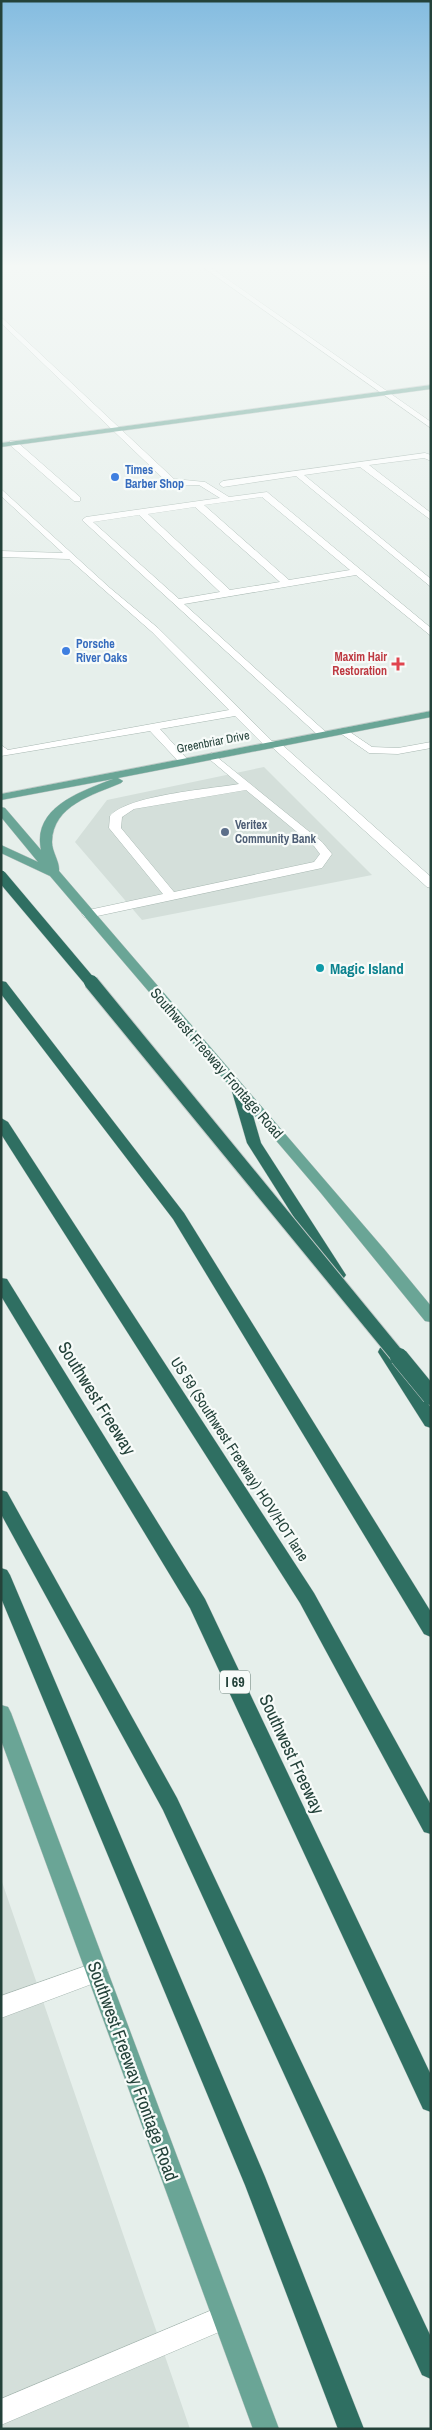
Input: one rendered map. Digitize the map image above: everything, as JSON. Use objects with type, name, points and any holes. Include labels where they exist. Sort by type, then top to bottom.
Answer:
[{"type":"highway","points":[[1,876],[133,1031],[431,1396]]},
{"type":"highway","points":[[1,985],[179,1216],[431,1629]]},
{"type":"highway","points":[[238,1088],[254,1143],[431,1422]]},
{"type":"highway","name":"US 59 (Southwest Freeway) HOV/HOT lane","points":[[1,1122],[307,1598],[431,1825]]},
{"type":"highway","name":"Southwest Freeway","points":[[1,1283],[198,1604],[431,2101]]},
{"type":"highway","points":[[1,1498],[170,1804],[431,2366]]},
{"type":"highway","points":[[1,1575],[257,2185],[351,2429]]},
{"type":"main road","points":[[1,445],[431,387]]},
{"type":"main road","name":"Greenbriar Drive","points":[[1,797],[431,714]]},
{"type":"main road","points":[[56,875],[46,843],[48,822],[67,803],[142,770]]},
{"type":"main road","name":"Southwest Freeway Frontage Road","points":[[1,810],[88,914],[353,1219],[431,1317]]},
{"type":"main road","points":[[1,848],[56,875]]},
{"type":"main road","name":"Southwest Freeway Frontage Road","points":[[1,1713],[266,2429]]},
{"type":"street","points":[[63,378],[173,483],[200,482],[210,485],[227,499]]},
{"type":"street","points":[[363,378],[431,426]]},
{"type":"street","points":[[13,444],[77,499]]},
{"type":"street","points":[[223,484],[425,455],[431,459]]},
{"type":"street","points":[[362,464],[431,517]]},
{"type":"street","points":[[297,473],[431,584]]},
{"type":"street","points":[[1,491],[155,630],[237,712],[272,744],[431,884]]},
{"type":"street","points":[[323,734],[86,520],[264,494],[431,633]]},
{"type":"street","points":[[197,504],[288,584]]},
{"type":"street","points":[[141,512],[228,594]]},
{"type":"street","points":[[1,554],[39,554],[73,558]]},
{"type":"street","points":[[177,602],[357,572]]},
{"type":"street","points":[[1,748],[5,754],[237,712]]},
{"type":"street","points":[[153,728],[184,761]]},
{"type":"street","points":[[344,731],[369,750],[398,751],[431,745]]},
{"type":"street","points":[[88,914],[318,865],[326,854],[318,844],[212,756]]},
{"type":"street","points":[[171,896],[115,828],[116,816],[130,807],[150,802],[248,786]]},
{"type":"street","points":[[1,2007],[97,1972]]},
{"type":"street","points":[[1,2412],[224,2317]]},
{"type":"shaded area","points":[[264,767],[372,875],[142,920],[75,842],[107,800]]},
{"type":"shaded area","points":[[1,1879],[190,2429],[1,2429]]},
{"type":"place","name":"Times Barber Shop","points":[[115,477]]},
{"type":"place","name":"Porsche River Oaks","points":[[66,651]]},
{"type":"place","name":"Maxim Hair Restoration","points":[[398,664]]},
{"type":"place","name":"Veritex Community Bank","points":[[225,832]]},
{"type":"place","name":"Magic Island","points":[[320,968]]}]
